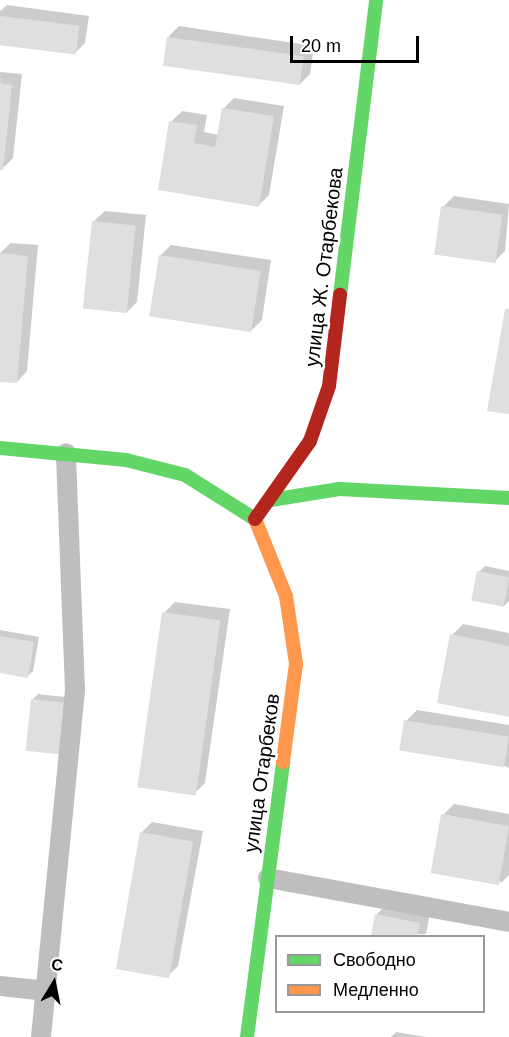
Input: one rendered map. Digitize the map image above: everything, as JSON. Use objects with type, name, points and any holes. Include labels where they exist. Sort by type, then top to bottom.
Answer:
[{"type":"main road","name":"улица Ж. Отарбекова","points":[[255,519],[271,500],[310,441],[329,386],[376,0]]},
{"type":"main road","points":[[0,448],[126,460],[185,475],[255,519]]},
{"type":"main road","points":[[271,500],[339,489],[509,498]]},
{"type":"main road","name":"улица Отарбеков","points":[[247,1037],[296,664],[286,596],[255,519]]},
{"type":"lane","points":[[41,1037],[75,690],[66,453]]},
{"type":"lane","points":[[268,878],[509,922]]},
{"type":"lane","points":[[0,986],[47,991]]},
{"type":"building","points":[[0,16],[79,26],[76,55],[0,45]]},
{"type":"building","points":[[167,37],[304,56],[300,85],[163,66]]},
{"type":"building","points":[[0,83],[12,85],[3,170],[0,170]]},
{"type":"building","points":[[222,108],[274,116],[259,207],[158,190],[169,121],[197,125],[194,143],[215,147]]},
{"type":"building","points":[[441,206],[502,215],[496,263],[434,255]]},
{"type":"building","points":[[92,221],[136,226],[127,313],[83,309]]},
{"type":"building","points":[[0,253],[28,256],[17,383],[0,382]]},
{"type":"building","points":[[159,255],[261,271],[251,332],[149,316]]},
{"type":"building","points":[[505,309],[509,309],[509,414],[487,411]]},
{"type":"building","points":[[477,571],[509,577],[504,607],[471,600]]},
{"type":"building","points":[[162,612],[220,620],[196,795],[137,787]]},
{"type":"building","points":[[450,634],[509,646],[509,717],[437,703]]},
{"type":"building","points":[[0,636],[34,642],[28,678],[0,673]]},
{"type":"building","points":[[31,699],[68,703],[62,755],[26,751]]},
{"type":"building","points":[[404,720],[509,737],[504,767],[399,751]]},
{"type":"building","points":[[441,814],[509,826],[499,885],[431,873]]},
{"type":"building","points":[[140,832],[193,841],[169,978],[116,969]]},
{"type":"building","points":[[375,914],[420,923],[417,935],[371,935]]},
{"type":"traffic: fast","points":[[340,295],[376,0]]},
{"type":"traffic: fast","points":[[0,448],[126,460],[185,475],[255,519]]},
{"type":"traffic: fast","points":[[271,500],[339,489],[509,498]]},
{"type":"traffic: fast","points":[[247,1037],[283,762]]},
{"type":"traffic: slow","points":[[255,519],[286,596],[296,664],[283,762]]},
{"type":"traffic: jam","points":[[255,519],[310,441],[329,386],[340,295]]}]
